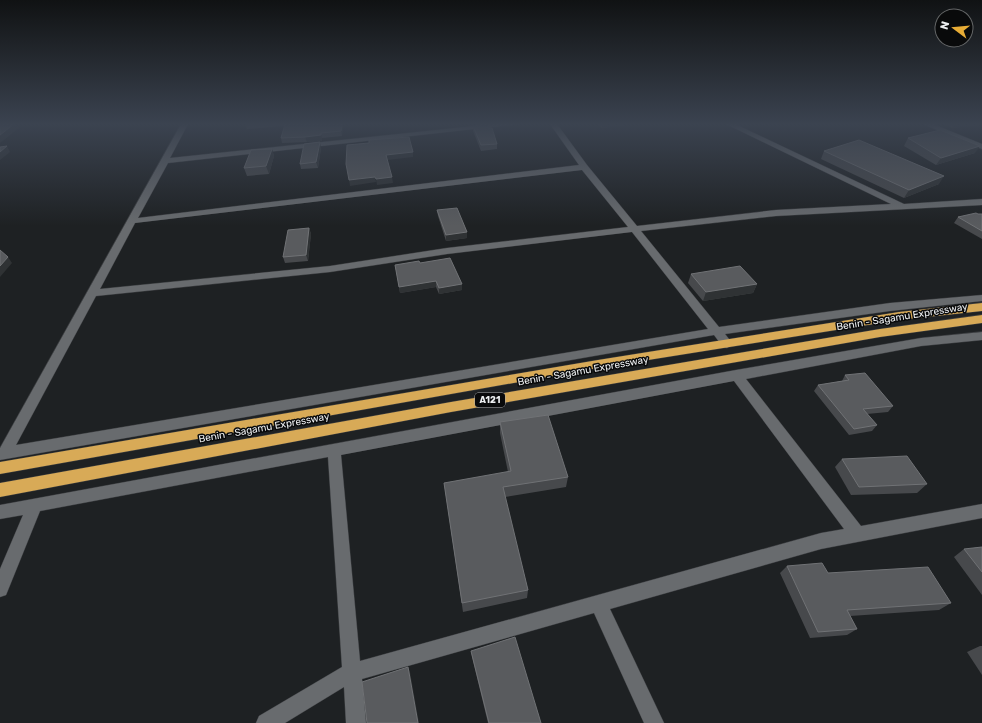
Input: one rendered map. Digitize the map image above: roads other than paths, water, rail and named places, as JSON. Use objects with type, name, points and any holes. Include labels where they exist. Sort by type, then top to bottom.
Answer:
[{"type":"highway","name":"A121","points":[[0,468],[590,365],[869,321],[982,308]]},
{"type":"highway","name":"Benin - Sagamu Expressway","points":[[0,490],[451,407],[880,333],[982,319]]},
{"type":"highway","points":[[869,321],[880,333]]},
{"type":"street","points":[[2,453],[133,221],[167,158]]},
{"type":"street","points":[[165,161],[196,158]]},
{"type":"street","points":[[577,158],[727,344]]},
{"type":"street","points":[[800,158],[903,207]]},
{"type":"street","points":[[133,221],[584,167]]},
{"type":"street","points":[[92,293],[330,268],[447,251],[776,213],[982,202]]},
{"type":"street","points":[[2,453],[717,331],[890,307],[982,298]]},
{"type":"street","points":[[0,512],[736,375],[921,342],[982,336]]},
{"type":"street","points":[[736,375],[857,534]]},
{"type":"street","points":[[334,450],[350,673],[356,723]]},
{"type":"street","points":[[0,589],[35,505]]},
{"type":"street","points":[[266,723],[350,673],[821,541],[982,511]]},
{"type":"street","points":[[598,603],[654,723]]}]
